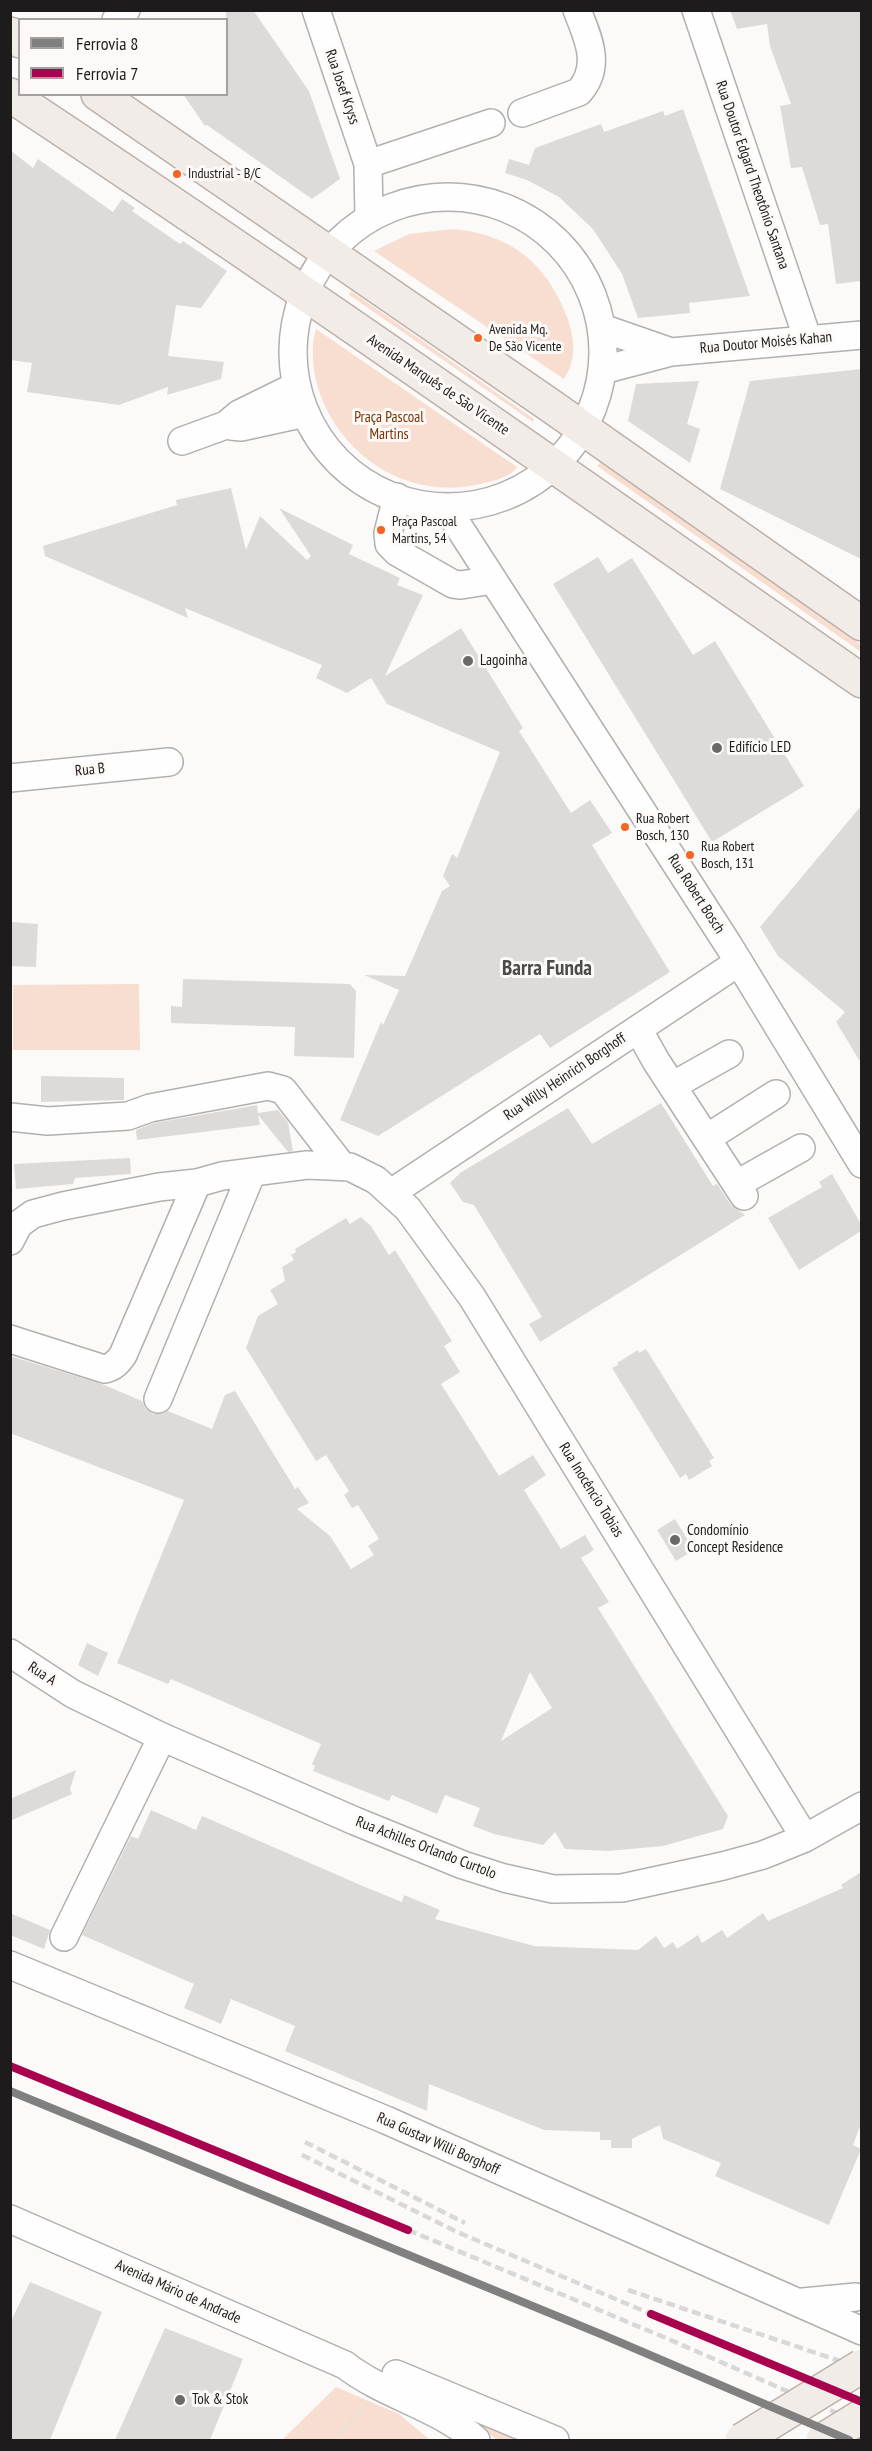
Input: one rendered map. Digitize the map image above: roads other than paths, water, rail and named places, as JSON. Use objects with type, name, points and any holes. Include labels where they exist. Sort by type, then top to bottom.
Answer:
[{"type":"main road","name":"Avenida Marquês de São Vicente","points":[[10,95],[554,465],[861,681]]},
{"type":"main road","points":[[101,96],[861,624]]},
{"type":"main road","points":[[742,2440],[861,2366]]},
{"type":"main road","points":[[824,2440],[861,2416]]},
{"type":"street","name":"Rua Josef Kryss","points":[[316,10],[368,164],[369,218]]},
{"type":"street","points":[[522,113],[579,92],[585,86],[593,59],[591,46],[577,10]]},
{"type":"street","name":"Rua Doutor Edgard Theotônio Santana","points":[[696,10],[808,340]]},
{"type":"street","points":[[368,164],[491,123]]},
{"type":"street","name":"Rua Josef Kryss","points":[[368,164],[402,204]]},
{"type":"street","points":[[439,197],[477,200],[513,211],[546,231],[572,259],[591,291],[602,328],[603,370],[593,409],[583,429],[554,465],[530,484],[504,497],[476,505],[446,507],[397,497],[362,481],[329,451],[305,413],[296,386],[293,340],[296,317],[304,294],[328,254],[348,233],[369,218],[402,204],[439,197]]},
{"type":"street","name":"Rua Doutor Moisés Kahan","points":[[602,328],[671,352]]},
{"type":"street","name":"Rua Doutor Moisés Kahan","points":[[603,370],[671,352],[861,334]]},
{"type":"street","points":[[182,441],[226,425],[239,414],[296,386]]},
{"type":"street","points":[[226,425],[241,427],[305,413]]},
{"type":"street","points":[[397,497],[388,533],[389,544],[397,552],[453,584],[494,580]]},
{"type":"street","name":"Rua Robert Bosch","points":[[446,507],[739,962],[861,1164]]},
{"type":"street","name":"Rua B","points":[[10,778],[169,762]]},
{"type":"street","name":"Rua Willy Heinrich Borghoff","points":[[391,1192],[739,962]]},
{"type":"street","points":[[638,1029],[740,1190],[801,1148]]},
{"type":"street","points":[[672,1086],[729,1054]]},
{"type":"street","points":[[10,1117],[48,1121],[128,1116],[150,1108],[268,1086],[283,1090],[346,1166]]},
{"type":"street","points":[[707,1138],[776,1094]]},
{"type":"street","points":[[10,1241],[19,1224],[33,1214],[63,1206],[127,1193],[197,1183],[222,1176],[307,1165],[346,1166]]},
{"type":"street","name":"Rua Inocêncio Tobias","points":[[346,1166],[376,1180],[408,1209],[472,1298],[805,1838]]},
{"type":"street","points":[[158,1399],[252,1172]]},
{"type":"street","points":[[10,1339],[104,1369],[117,1363],[123,1355],[197,1183]]},
{"type":"street","name":"Rua A","points":[[10,1653],[73,1694]]},
{"type":"street","name":"Rua Achilles Orlando Curtolo","points":[[73,1694],[162,1737],[463,1865],[504,1878],[553,1889],[622,1888],[743,1861],[805,1838],[861,1806]]},
{"type":"street","points":[[64,1937],[162,1737]]},
{"type":"street","name":"Rua Gustav Willi Borghoff","points":[[10,1965],[386,2120],[861,2331]]},
{"type":"street","name":"Avenida Mário de Andrade","points":[[10,2219],[345,2364],[393,2373],[555,2440]]},
{"type":"street","points":[[796,2303],[860,2292]]},
{"type":"street","name":"Avenida Mário de Andrade","points":[[345,2364],[361,2377],[445,2417],[476,2440]]},
{"type":"street","points":[[410,2399],[449,2440]]},
{"type":"railway","points":[[305,2142],[465,2223]]},
{"type":"railway","points":[[302,2155],[457,2232],[651,2314]]},
{"type":"railway","points":[[408,2230],[666,2338],[862,2424]]},
{"type":"railway","points":[[628,2290],[840,2361]]},
{"type":"rail line","name":"7","points":[[10,2066],[408,2230]]},
{"type":"rail line","name":"8","points":[[10,2091],[603,2335],[849,2440]]},
{"type":"rail line","name":"7","points":[[651,2314],[862,2402]]},
{"type":"place","name":"Industrial - B/C","points":[[177,174]]},
{"type":"place","name":"Avenida Mq. De São Vicente","points":[[478,338]]},
{"type":"place","name":"Praça Pascoal Martins, 54","points":[[381,530]]},
{"type":"place","name":"Lagoinha","points":[[468,661]]},
{"type":"place","name":"Edifício LED","points":[[717,748]]},
{"type":"place","name":"Rua Robert Bosch, 130","points":[[625,827]]},
{"type":"place","name":"Rua Robert Bosch, 131","points":[[690,855]]},
{"type":"place","name":"Condomínio Concept Residence","points":[[675,1540]]},
{"type":"place","name":"Tok & Stok","points":[[180,2400]]},
{"type":"district","name":"Barra Funda","points":[[547,969]]},
{"type":"park label","name":"Praça Pascoal Martins","points":[[389,426]]}]
